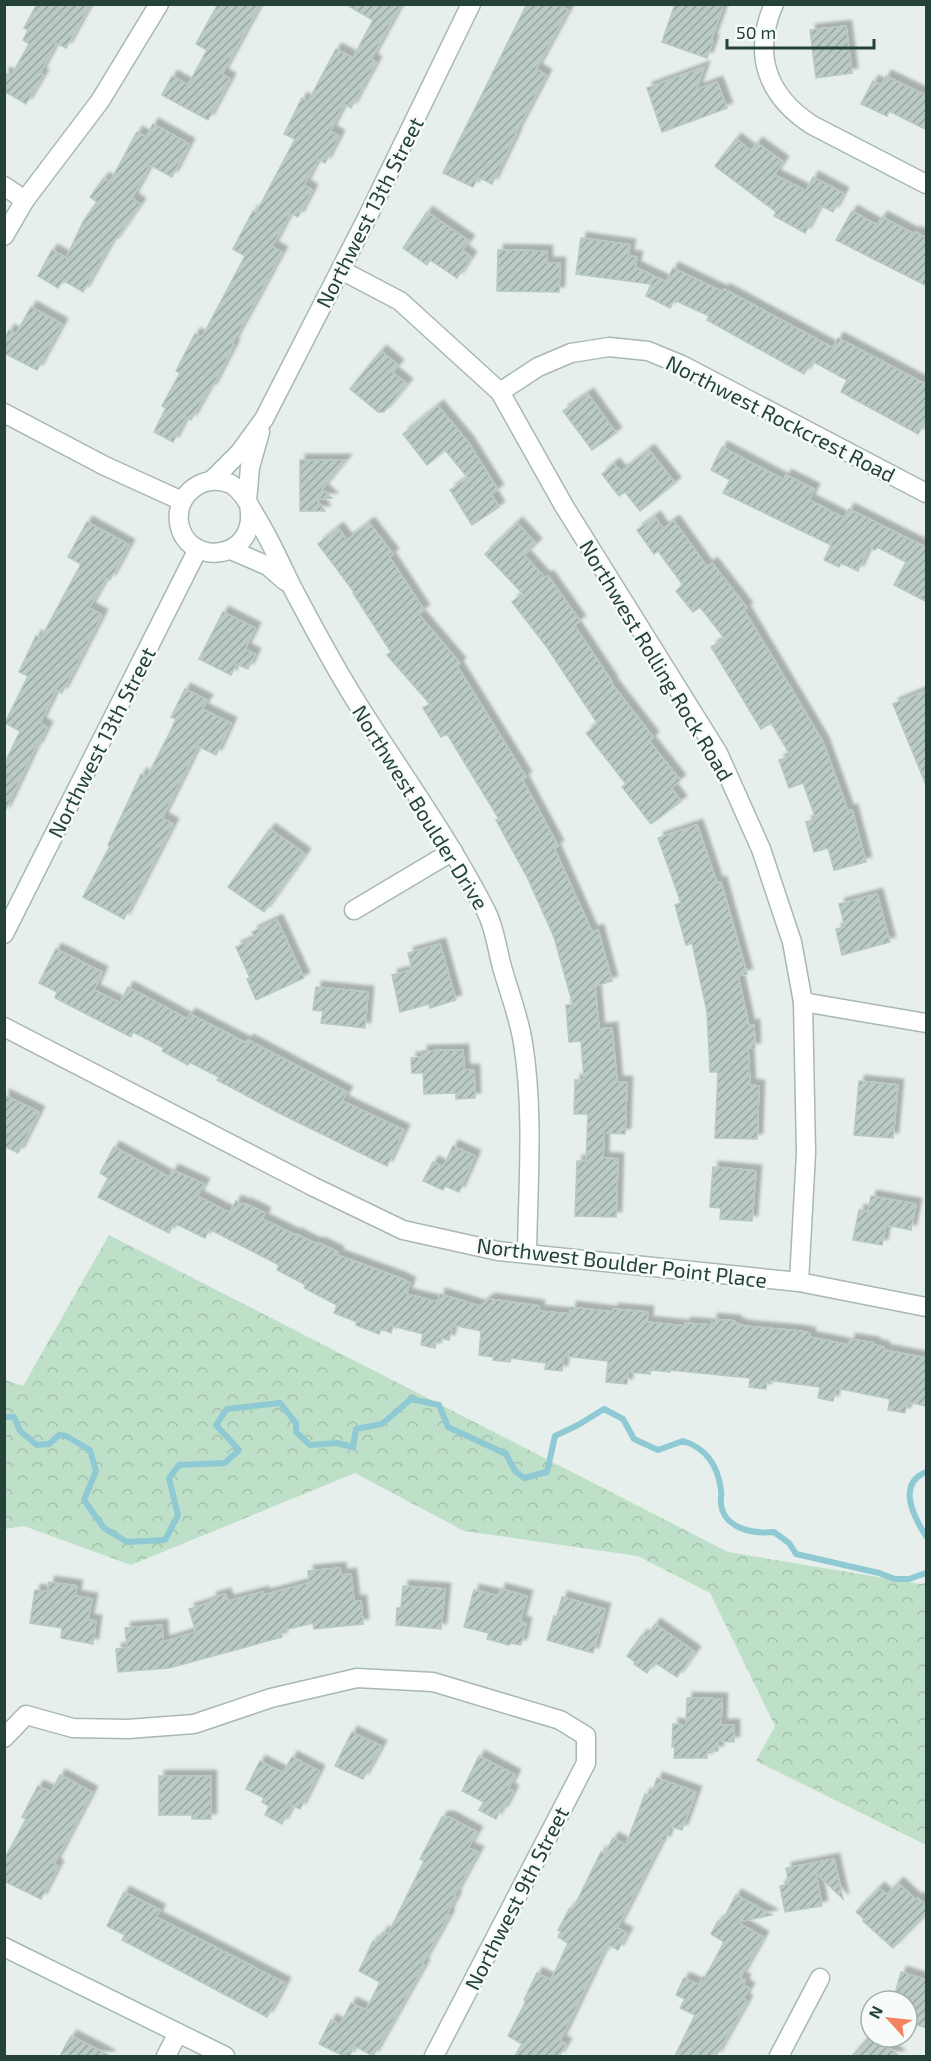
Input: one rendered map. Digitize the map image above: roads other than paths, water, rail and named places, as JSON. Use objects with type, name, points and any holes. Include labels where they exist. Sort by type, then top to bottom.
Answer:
[{"type":"street","points":[[4,236],[24,200],[100,101],[159,4]]},
{"type":"street","name":"Northwest 13th Street","points":[[211,481],[240,452],[264,419],[437,78],[471,4]]},
{"type":"street","points":[[774,4],[767,19],[763,40],[764,61],[770,80],[780,99],[795,114],[812,125],[927,184]]},
{"type":"street","points":[[4,186],[24,200]]},
{"type":"street","name":"Northwest Rolling Rock Road","points":[[341,270],[400,301],[500,392],[564,506],[718,753],[761,849],[792,942],[803,1002],[806,1153],[799,1282]]},
{"type":"street","name":"Northwest Rockcrest Road","points":[[500,392],[538,367],[571,353],[609,347],[648,351],[682,365],[927,493]]},
{"type":"street","points":[[4,413],[105,466],[182,501]]},
{"type":"street","name":"Northwest 13th Street","points":[[248,503],[250,467],[264,419]]},
{"type":"street","points":[[211,481],[230,483],[241,491],[248,503],[251,516],[244,539],[231,550],[216,554],[198,549],[186,539],[179,525],[178,513],[182,501],[194,486],[211,481]]},
{"type":"street","name":"Northwest Boulder Drive","points":[[248,503],[358,705],[453,851],[488,914],[523,1041],[530,1108],[527,1253]]},
{"type":"street","name":"Northwest 13th Street","points":[[4,934],[198,549]]},
{"type":"street","name":"Northwest Boulder Drive","points":[[231,550],[268,566],[293,588]]},
{"type":"street","points":[[354,910],[453,851]]},
{"type":"street","points":[[803,1002],[927,1023]]},
{"type":"street","name":"Northwest Boulder Point Place","points":[[4,1027],[314,1187],[403,1230],[498,1251],[799,1282],[927,1307]]},
{"type":"street","name":"Northwest 9th Street","points":[[4,1738],[26,1715],[73,1728],[128,1729],[194,1724],[271,1698],[357,1678],[433,1682],[560,1720],[586,1736],[586,1763],[434,2056]]},
{"type":"street","points":[[4,1947],[225,2056]]},
{"type":"street","points":[[779,2056],[820,1978]]},
{"type":"street","points":[[166,2056],[178,2033]]},
{"type":"waterway","points":[[4,1417],[14,1417],[20,1431],[37,1445],[49,1444],[59,1435],[66,1436],[90,1450],[96,1471],[84,1500],[104,1528],[127,1542],[165,1540],[178,1515],[169,1478],[179,1465],[225,1463],[239,1450],[216,1425],[227,1409],[280,1403],[296,1423],[296,1432],[310,1445],[337,1443],[353,1447],[356,1429],[382,1424],[411,1399],[439,1405],[448,1427],[506,1454],[515,1471],[524,1478],[547,1472],[555,1436],[604,1409],[623,1419],[634,1439],[658,1450],[683,1441],[704,1453],[717,1473],[723,1512],[728,1519],[741,1528],[749,1531],[774,1532],[789,1543],[796,1554],[879,1573],[895,1579],[909,1579],[926,1573]]},
{"type":"waterway","points":[[926,1472],[917,1477],[910,1492],[910,1501],[916,1519],[926,1536]]}]
